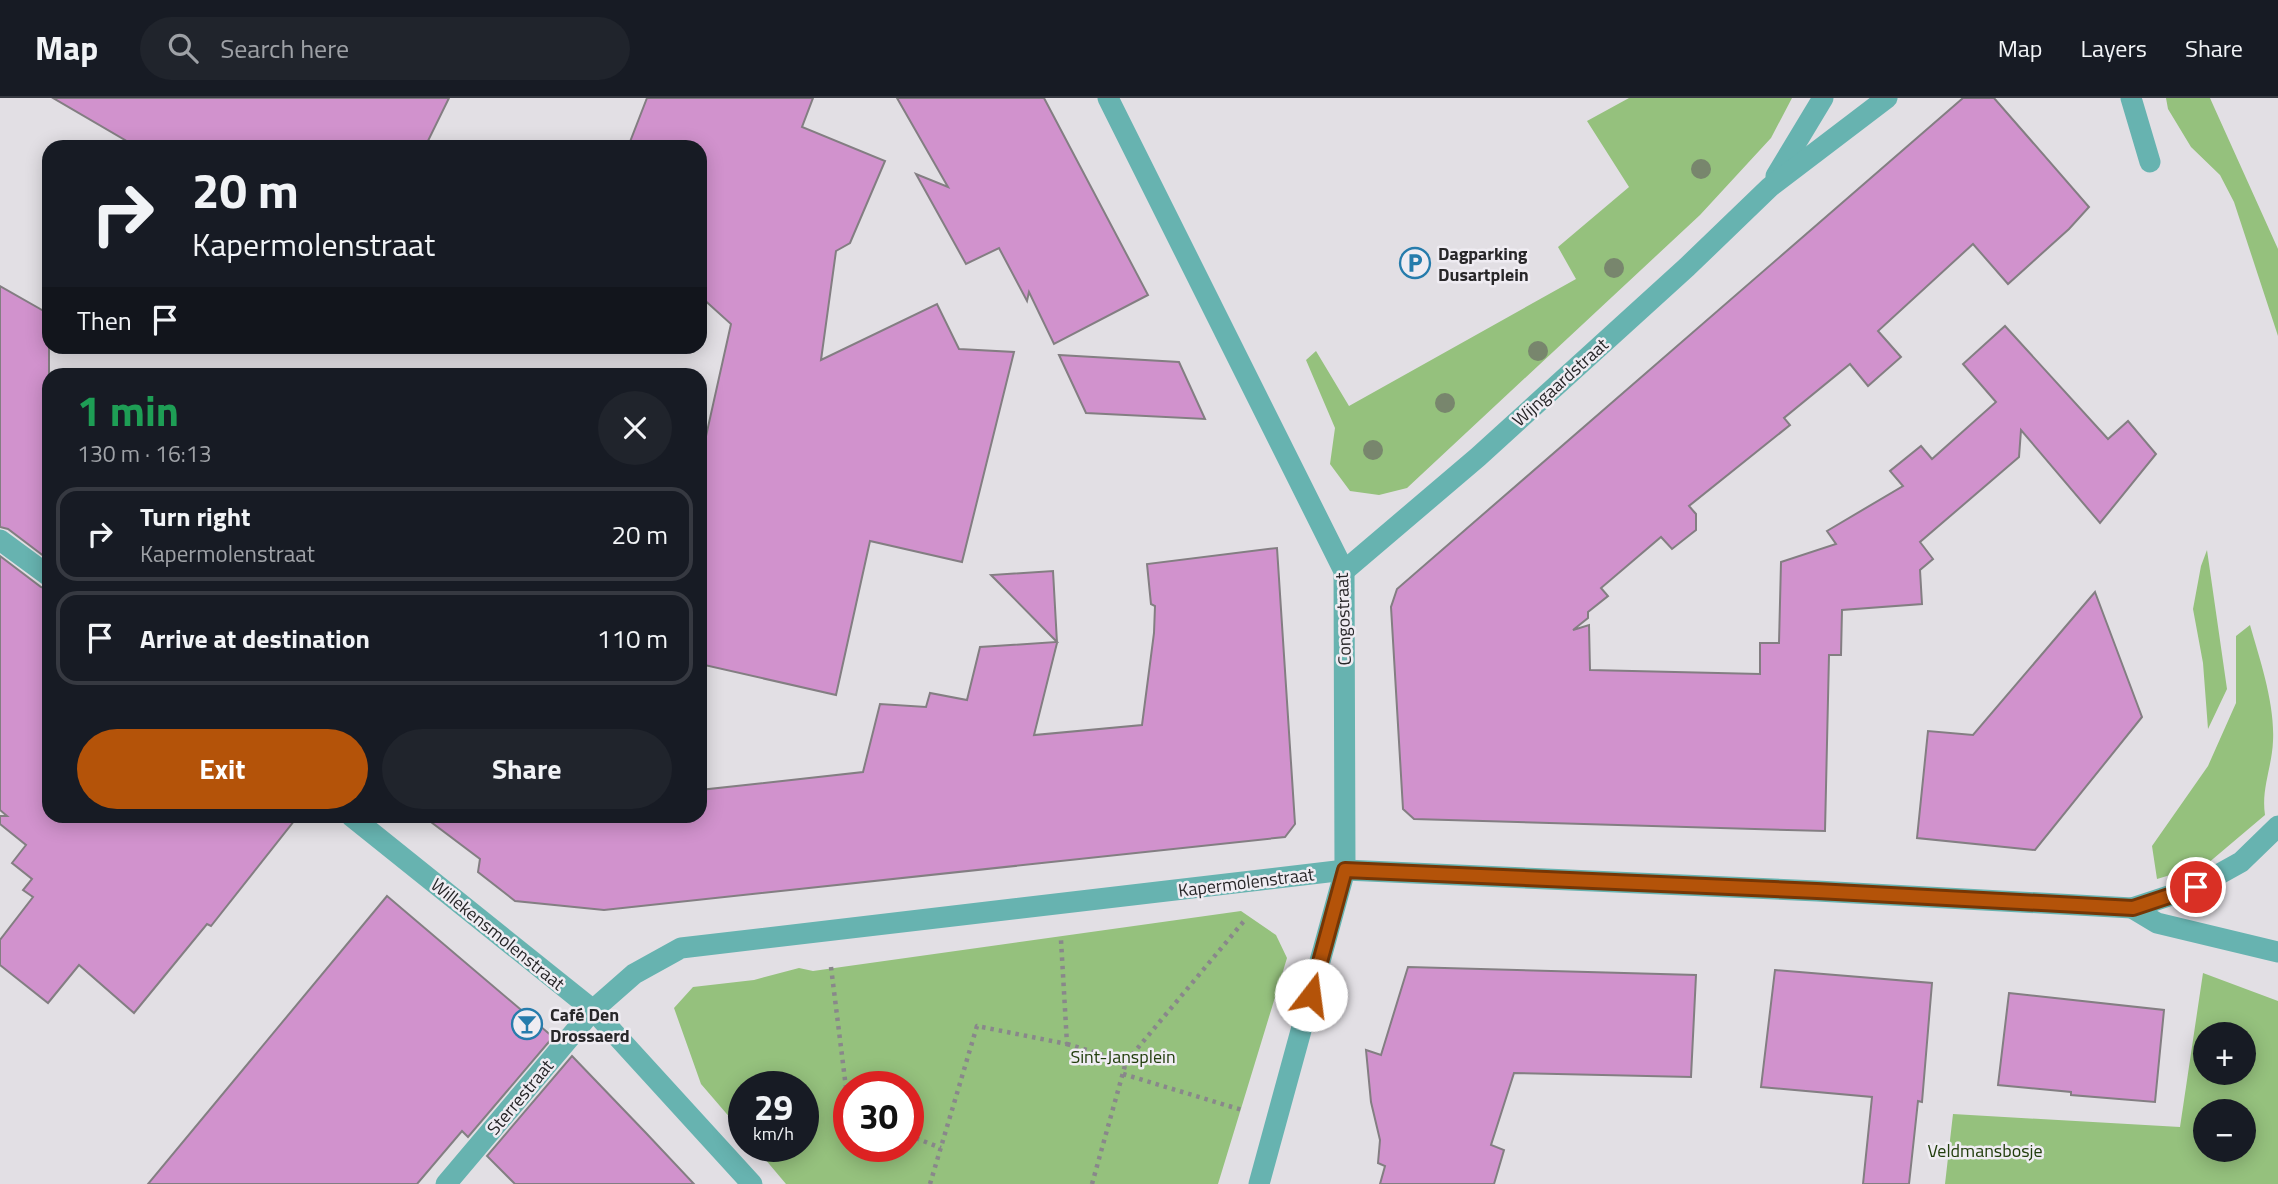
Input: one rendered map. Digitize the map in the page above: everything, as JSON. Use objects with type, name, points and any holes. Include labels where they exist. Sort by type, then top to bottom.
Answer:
[{"type":"street","name":"Congostraat","points":[[1108,98],[1344,571],[1345,870],[1259,1184]]},
{"type":"street","name":"Wijngaardstraat","points":[[1770,187],[1823,98]]},
{"type":"street","name":"Wijngaardstraat","points":[[1344,571],[1508,430],[1687,267],[1770,187],[1888,98]]},
{"type":"street","points":[[2131,98],[2150,162]]},
{"type":"street","points":[[0,540],[42,571]]},
{"type":"street","name":"Willekensmolenstraat","points":[[360,823],[593,1010],[752,1184]]},
{"type":"street","name":"Kapermolenstraat","points":[[593,1010],[634,974],[681,948],[1345,870],[2133,908],[2196,887],[2241,862],[2278,826]]},
{"type":"street","name":"Kapermolenstraat","points":[[2133,908],[2157,923],[2278,952]]},
{"type":"street","name":"Sterrestraat","points":[[446,1184],[593,1010]]},
{"type":"path","points":[[1092,1184],[1126,1062],[1280,879]]},
{"type":"path","points":[[1059,904],[1067,1044]]},
{"type":"path","points":[[827,931],[844,1071]]},
{"type":"path","points":[[930,1184],[977,1026],[1067,1044],[1126,1062]]},
{"type":"path","points":[[1123,1074],[1276,1121]]},
{"type":"path","points":[[924,1141],[941,1147]]},
{"type":"green space","points":[[1629,98],[1792,98],[1771,138],[1700,215],[1407,488],[1379,495],[1350,491],[1330,464],[1335,428],[1306,360],[1316,351],[1349,406],[1576,279],[1558,247],[1629,187],[1587,121]]},
{"type":"green space","points":[[2166,98],[2210,98],[2278,249],[2278,336],[2234,202],[2220,175],[2191,147],[2168,109]]},
{"type":"green space","points":[[2207,550],[2227,689],[2208,729],[2203,663],[2193,609],[2201,566]]},
{"type":"green space","points":[[2250,625],[2272,712],[2272,751],[2264,796],[2265,815],[2207,864],[2157,879],[2152,846],[2208,766],[2236,703],[2236,636]]},
{"type":"green space","name":"Sint-Jansplein","points":[[1241,911],[1276,935],[1287,958],[1218,1184],[786,1184],[767,1162],[819,1162],[819,1071],[728,1071],[728,1115],[701,1084],[674,1008],[693,987],[754,980],[799,968],[813,971]]},
{"type":"green space","name":"Veldmansbosje","points":[[2203,973],[2278,1001],[2278,1184],[1945,1184],[1953,1114],[2180,1127],[2193,1040],[2193,1085],[2256,1085],[2256,1022],[2196,1022]]},
{"type":"building","points":[[53,98],[449,98],[428,140],[125,140]]},
{"type":"building","points":[[647,98],[813,98],[802,127],[885,161],[850,243],[836,251],[821,360],[937,304],[959,349],[1014,352],[962,562],[870,541],[836,695],[707,666],[707,432],[731,324],[707,302],[707,140],[631,140]]},
{"type":"building","points":[[897,98],[1044,98],[1148,295],[1054,344],[1029,292],[1027,301],[999,248],[966,264],[916,174],[948,187]]},
{"type":"building","points":[[1963,98],[1994,98],[2089,207],[2069,229],[2008,284],[1973,244],[1878,331],[1901,357],[1868,386],[1850,364],[1784,418],[1790,425],[1689,506],[1696,514],[1696,530],[1672,549],[1661,537],[1601,588],[1608,596],[1588,612],[1588,618],[1573,630],[1589,625],[1590,670],[1760,674],[1760,643],[1779,643],[1781,562],[1836,544],[1827,531],[1903,486],[1890,471],[1921,446],[1932,459],[1996,402],[1963,364],[2005,326],[2108,439],[2128,421],[2156,454],[2100,523],[2021,430],[2019,457],[1920,542],[1933,559],[1920,570],[1922,604],[1842,610],[1841,655],[1829,655],[1825,831],[1414,819],[1403,809],[1391,607],[1397,589]]},
{"type":"building","points":[[0,286],[42,310],[42,354],[49,354],[49,368],[42,368],[42,555],[8,529],[0,527]]},
{"type":"building","points":[[1059,355],[1179,362],[1205,419],[1086,413]]},
{"type":"building","points":[[1277,548],[1295,824],[1285,837],[604,910],[515,901],[478,872],[480,859],[432,823],[707,823],[707,789],[863,772],[880,704],[926,707],[930,693],[967,700],[980,647],[1057,642],[1034,735],[1142,725],[1155,606],[1151,604],[1147,564]]},
{"type":"building","points":[[0,556],[42,587],[42,823],[292,823],[211,926],[207,924],[134,1013],[79,965],[48,1003],[0,965],[0,940],[33,897],[23,890],[32,879],[12,863],[26,845],[0,824],[0,816],[7,816],[0,810]]},
{"type":"building","points":[[1053,571],[1057,642],[991,575]]},
{"type":"building","points":[[2095,592],[2142,717],[2035,850],[1917,838],[1928,731],[1973,735]]},
{"type":"building","points":[[387,896],[553,1037],[468,1137],[462,1131],[417,1184],[148,1184]]},
{"type":"building","points":[[1408,967],[1696,975],[1691,1077],[1514,1073],[1491,1145],[1504,1150],[1494,1184],[1380,1184],[1385,1166],[1378,1163],[1380,1140],[1371,1102],[1366,1050],[1381,1055]]},
{"type":"building","points":[[1775,970],[1932,983],[1922,1102],[1918,1101],[1909,1184],[1863,1184],[1872,1097],[1761,1087]]},
{"type":"building","points":[[2009,993],[2164,1010],[2155,1102],[1998,1085]]},
{"type":"building","points":[[572,1056],[694,1184],[515,1184],[487,1156]]},
{"type":"place","name":"Dagparking Dusartplein","points":[[1415,263]]},
{"type":"place","name":"Café Den Drossaerd","points":[[527,1024]]},
{"type":"route","points":[[1311,995],[1345,870],[2133,908],[2196,887]]}]
